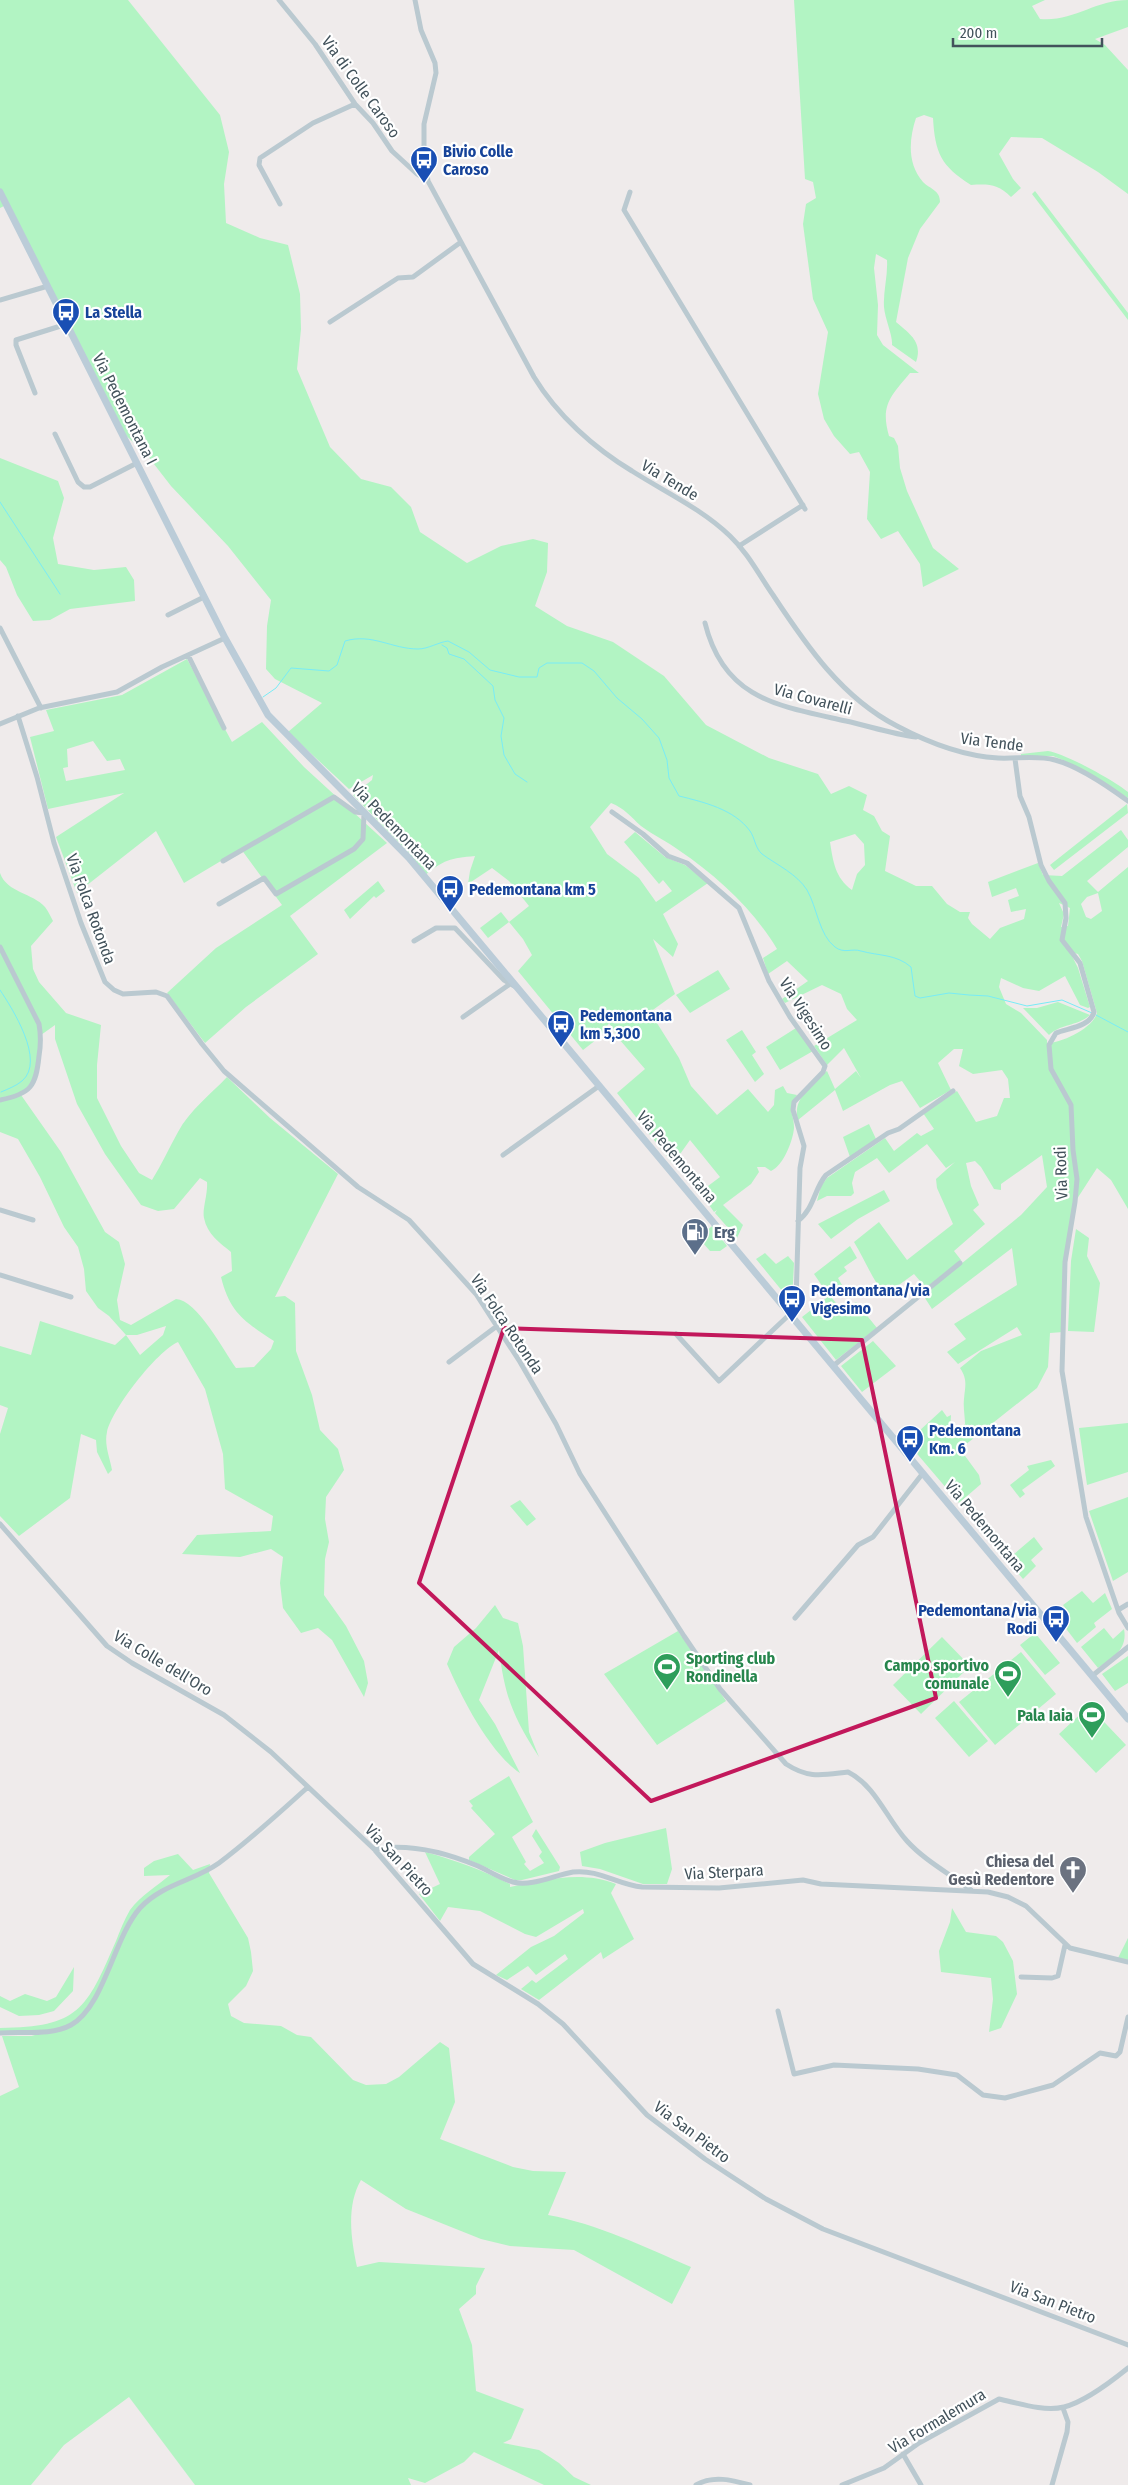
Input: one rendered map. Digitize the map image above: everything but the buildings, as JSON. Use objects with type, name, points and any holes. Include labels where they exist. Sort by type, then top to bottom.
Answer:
[{"type":"street","name":"Via di Colle Caroso","points":[[279,0],[315,44],[355,104],[371,119],[397,157],[428,181]]},
{"type":"street","name":"Via Tende","points":[[415,0],[421,30],[436,73],[424,124],[424,157],[428,181],[534,377],[553,405],[580,432],[614,459],[695,508],[719,526],[739,546],[804,642],[830,672],[872,711],[894,725],[965,754],[1014,759],[1047,759],[1062,762],[1128,801]]},
{"type":"street","points":[[280,204],[259,165],[260,158],[313,123],[355,104]]},
{"type":"street","name":"Via Pedemontana I","points":[[0,192],[225,638]]},
{"type":"street","points":[[630,192],[624,210],[804,507],[739,546]]},
{"type":"street","points":[[330,322],[398,278],[413,277],[461,242]]},
{"type":"street","points":[[0,300],[48,286]]},
{"type":"street","points":[[35,393],[16,345],[16,340],[67,324]]},
{"type":"street","points":[[55,434],[78,482],[84,487],[90,487],[137,464]]},
{"type":"street","points":[[168,614],[204,597]]},
{"type":"street","name":"Via Covarelli","points":[[706,624],[711,645],[720,663],[739,683],[755,694],[796,710],[923,738]]},
{"type":"street","points":[[0,628],[41,708]]},
{"type":"street","points":[[0,724],[41,708],[117,692],[225,638]]},
{"type":"street","name":"Via Pedemontana","points":[[225,638],[255,695],[271,718],[406,855],[513,986],[599,1086],[1128,1718]]},
{"type":"street","points":[[188,655],[224,728]]},
{"type":"street","name":"Via Folca Rotonda","points":[[18,716],[37,777],[54,843],[81,923],[105,982],[114,990],[123,994],[156,992],[167,996],[224,1071],[358,1187],[409,1220],[476,1294],[498,1326],[556,1424],[580,1474],[720,1689],[791,1768],[806,1775],[820,1776],[848,1772],[868,1784],[886,1814],[907,1842],[971,1890]]},
{"type":"street","name":"Via Rodi","points":[[1014,759],[1020,796],[1030,816],[1041,865],[1049,881],[1065,903],[1066,918],[1061,934],[1062,940],[1080,963],[1092,1003],[1093,1016],[1084,1023],[1056,1033],[1050,1045],[1052,1074],[1071,1105],[1073,1150],[1077,1179],[1065,1262],[1062,1370],[1086,1517],[1118,1610],[1128,1628]]},
{"type":"street","points":[[219,904],[264,878],[276,894],[354,849],[363,839],[364,813],[355,812],[334,797],[223,862]]},
{"type":"street","name":"Via Vigesimo","points":[[612,812],[643,834],[668,856],[687,863],[739,908],[769,980],[790,1017],[825,1066],[823,1072],[794,1102],[793,1110],[804,1146],[800,1168],[796,1301],[790,1314]]},
{"type":"street","points":[[414,941],[436,928],[455,928],[513,986],[462,1017]]},
{"type":"street","points":[[0,947],[39,1024],[42,1036],[35,1081],[21,1095],[0,1100]]},
{"type":"street","points":[[503,1155],[599,1086]]},
{"type":"street","points":[[798,1221],[804,1217],[826,1174],[888,1133],[898,1129],[953,1091]]},
{"type":"street","points":[[0,1210],[33,1220]]},
{"type":"street","points":[[833,1366],[960,1263]]},
{"type":"street","points":[[0,1275],[71,1298]]},
{"type":"street","points":[[676,1334],[720,1381],[790,1314]]},
{"type":"street","points":[[449,1362],[498,1326]]},
{"type":"street","points":[[795,1618],[858,1544],[873,1537],[923,1473]]},
{"type":"street","name":"Via Colle dell'Oro","points":[[0,1524],[107,1646],[230,1718],[271,1752],[308,1787]]},
{"type":"street","points":[[1118,1610],[1128,1604]]},
{"type":"street","points":[[1092,1676],[1128,1647]]},
{"type":"street","points":[[0,2033],[58,2029],[72,2025],[94,2000],[128,1925],[140,1908],[171,1885],[219,1863],[308,1787]]},
{"type":"street","name":"Via San Pietro","points":[[308,1787],[374,1849],[473,1964],[538,2004],[563,2024],[593,2054],[646,2115],[710,2162],[766,2200],[823,2229],[1128,2345]]},
{"type":"street","name":"Via Sterpara","points":[[374,1849],[401,1846],[436,1852],[476,1865],[513,1883],[522,1883],[573,1872],[591,1872],[607,1876],[630,1886],[642,1887],[718,1888],[803,1880],[821,1884],[971,1890],[998,1894],[1022,1904],[1036,1914],[1065,1945],[1082,1953],[1128,1962]]},
{"type":"street","points":[[1021,1977],[1053,1978],[1058,1976],[1065,1945]]},
{"type":"street","points":[[778,2011],[794,2074],[834,2065],[918,2068],[957,2076],[983,2095],[993,2098],[1005,2098],[1053,2085],[1100,2053],[1116,2056],[1120,2052],[1128,2017]]},
{"type":"street","points":[[1052,2485],[1067,2432],[1068,2422],[1063,2408],[1100,2388],[1128,2368]]},
{"type":"street","name":"Via Formalemura","points":[[842,2485],[884,2468],[918,2443],[998,2399],[1026,2405],[1063,2408]]},
{"type":"street","points":[[903,2454],[921,2485]]},
{"type":"street","points":[[696,2485],[704,2481],[726,2479],[750,2485]]},
{"type":"highlighted area","points":[[504,1328],[862,1340],[936,1698],[651,1801],[419,1583]]},
{"type":"green space","points":[[0,0],[128,0],[220,115],[229,152],[224,184],[226,223],[260,238],[288,245],[300,294],[301,329],[297,369],[330,447],[361,479],[391,487],[411,507],[420,532],[467,563],[501,546],[533,539],[548,543],[547,572],[535,606],[567,626],[613,642],[664,676],[706,725],[769,758],[818,774],[831,794],[849,786],[867,795],[863,810],[874,816],[882,831],[890,836],[885,871],[916,886],[932,886],[947,904],[960,912],[970,912],[968,918],[972,924],[990,939],[1000,928],[1024,919],[1026,909],[1011,912],[1008,900],[1019,896],[1016,888],[992,897],[988,882],[1038,863],[1043,875],[1062,876],[1121,830],[1128,840],[1128,847],[1087,881],[1098,892],[1128,867],[1128,1209],[1111,1180],[1097,1168],[1075,1202],[1065,1262],[1063,1332],[1050,1333],[1048,1367],[1037,1388],[960,1449],[979,1475],[981,1484],[959,1503],[907,1442],[942,1410],[947,1417],[951,1415],[950,1434],[965,1424],[965,1383],[960,1368],[981,1351],[1022,1335],[1017,1327],[958,1364],[947,1352],[966,1339],[954,1324],[1017,1285],[1012,1248],[932,1309],[923,1295],[1021,1215],[1047,1187],[1042,1155],[1001,1184],[1001,1190],[994,1189],[981,1167],[975,1161],[966,1163],[971,1186],[979,1205],[973,1210],[985,1224],[954,1251],[961,1260],[926,1288],[914,1274],[885,1295],[872,1276],[854,1242],[879,1222],[907,1260],[953,1224],[937,1188],[936,1179],[955,1162],[946,1168],[927,1144],[889,1173],[877,1158],[855,1172],[852,1183],[854,1193],[851,1196],[827,1196],[817,1201],[821,1186],[827,1178],[885,1138],[894,1151],[917,1133],[921,1136],[934,1129],[923,1113],[957,1091],[976,1122],[997,1116],[1004,1098],[1010,1098],[1008,1079],[1002,1070],[973,1074],[959,1066],[963,1049],[954,1049],[938,1063],[951,1090],[920,1108],[902,1081],[890,1085],[843,1111],[835,1090],[798,1120],[797,1113],[800,1100],[808,1088],[827,1071],[835,1089],[856,1071],[861,1078],[844,1048],[827,1065],[814,1046],[857,1020],[847,1009],[841,994],[822,985],[785,1003],[782,999],[808,981],[787,961],[768,974],[763,958],[777,949],[746,907],[708,871],[641,826],[624,810],[611,803],[590,827],[607,854],[639,878],[656,902],[672,891],[663,880],[659,884],[624,842],[635,832],[665,857],[685,865],[708,883],[663,914],[678,944],[673,957],[653,939],[675,994],[650,1012],[679,1058],[691,1086],[717,1115],[748,1089],[768,1112],[774,1105],[775,1090],[783,1086],[787,1093],[797,1095],[791,1108],[794,1123],[793,1133],[780,1164],[771,1171],[765,1167],[757,1167],[759,1172],[751,1184],[723,1205],[743,1225],[737,1238],[715,1213],[717,1210],[714,1212],[700,1192],[720,1177],[690,1140],[673,1164],[617,1093],[645,1069],[619,1039],[609,1023],[601,1036],[583,1050],[518,971],[532,955],[523,939],[509,922],[529,906],[509,881],[492,868],[468,884],[475,856],[448,861],[437,866],[424,876],[409,858],[410,854],[353,795],[372,780],[373,775],[349,789],[288,732],[322,703],[275,679],[266,669],[267,626],[271,600],[228,546],[171,486],[147,455],[120,430],[6,205],[0,208]],"holes":[[[855,834],[864,844],[865,865],[857,874],[852,890],[838,875],[830,842]],[[1098,893],[1102,911],[1091,919],[1086,917],[1081,904],[1087,897]],[[1059,903],[1070,908],[1068,926],[1061,927],[1064,914]],[[1070,952],[1078,954],[1082,961],[1097,1013],[1090,1024],[1076,1034],[1053,1042],[1047,1043],[1047,1040],[1021,1013],[1006,1004],[999,987],[1001,978],[1023,988],[1039,991],[1065,976],[1080,1005],[1088,1008],[1090,1007],[1078,968]]]},
{"type":"green space","points":[[794,0],[1045,0],[1032,6],[1040,19],[1052,19],[1074,14],[1105,3],[1128,0],[1128,27],[1095,39],[1105,45],[1128,70],[1128,194],[1098,172],[1042,138],[1011,137],[999,154],[1013,179],[1021,188],[1011,197],[997,187],[971,185],[946,165],[941,158],[936,141],[933,118],[924,115],[916,118],[911,143],[914,167],[923,182],[936,192],[940,202],[920,229],[908,258],[896,322],[914,339],[918,349],[916,362],[892,345],[884,307],[887,260],[876,254],[874,268],[878,305],[877,335],[883,345],[919,373],[910,373],[897,388],[889,402],[886,416],[889,436],[894,438],[898,446],[900,468],[907,491],[933,548],[959,569],[923,587],[920,564],[898,531],[881,539],[867,519],[870,472],[859,452],[850,454],[834,436],[824,419],[818,394],[828,332],[813,299],[803,224],[806,204],[816,198],[813,182],[805,179]]},
{"type":"green space","points":[[1035,191],[1128,313],[1128,320],[1032,194]]},
{"type":"green space","points":[[0,458],[58,481],[64,498],[53,538],[58,564],[94,570],[126,567],[134,580],[135,601],[70,609],[50,620],[33,621],[17,595],[6,567],[0,560]]},
{"type":"green space","points":[[187,659],[232,742],[262,722],[304,767],[387,843],[290,916],[318,954],[246,1007],[205,1043],[167,993],[216,948],[282,905],[241,849],[184,883],[156,831],[77,893],[56,837],[124,793],[48,809],[30,737],[54,731],[46,710],[122,695]],"holes":[[[93,741],[107,761],[120,759],[125,770],[66,781],[63,768],[68,767],[67,749]]]},
{"type":"green space","points":[[1048,751],[1077,762],[1101,775],[1128,792],[1128,798],[1053,756],[1021,756],[1021,754]]},
{"type":"green space","points":[[1127,804],[1128,813],[1054,870],[1050,865]]},
{"type":"green space","points":[[0,873],[8,885],[40,902],[53,921],[31,946],[33,969],[39,982],[66,1013],[101,1025],[97,1065],[97,1098],[121,1146],[139,1173],[152,1180],[183,1124],[194,1110],[227,1077],[270,1118],[338,1174],[275,1297],[285,1296],[295,1303],[296,1351],[312,1395],[320,1430],[338,1449],[344,1470],[326,1497],[325,1519],[329,1542],[325,1559],[324,1595],[346,1626],[364,1661],[368,1683],[364,1697],[332,1640],[318,1628],[301,1633],[283,1608],[280,1583],[283,1557],[271,1549],[240,1557],[182,1554],[197,1535],[271,1531],[273,1516],[225,1489],[223,1454],[205,1389],[178,1342],[148,1368],[117,1410],[107,1432],[106,1442],[112,1470],[108,1474],[97,1452],[96,1440],[81,1434],[70,1498],[19,1536],[0,1516],[0,1434],[8,1408],[0,1405],[0,1346],[31,1355],[40,1321],[115,1345],[126,1335],[109,1316],[98,1308],[86,1291],[84,1269],[78,1247],[64,1227],[40,1177],[18,1139],[0,1132]],"holes":[[[55,1025],[55,1039],[77,1104],[105,1154],[141,1205],[158,1211],[174,1209],[200,1178],[207,1182],[204,1206],[206,1224],[214,1238],[231,1252],[232,1271],[221,1277],[229,1299],[234,1308],[246,1321],[274,1341],[271,1349],[254,1367],[236,1368],[201,1317],[193,1308],[176,1299],[131,1325],[120,1320],[117,1300],[125,1264],[119,1242],[105,1232],[61,1152],[21,1095],[37,1075],[41,1035]],[[166,1326],[163,1335],[140,1355],[126,1335],[137,1335]]]},
{"type":"green space","points":[[378,881],[385,891],[376,898],[374,896],[350,919],[344,910]]},
{"type":"green space","points":[[501,912],[509,922],[488,938],[480,928]]},
{"type":"green space","points":[[718,970],[730,989],[690,1013],[676,995]]},
{"type":"green space","points":[[1058,1002],[1090,1015],[1085,1019],[1053,1031],[1049,1035],[1023,1008],[1037,1008]]},
{"type":"green space","points":[[796,1028],[813,1051],[780,1070],[766,1047]]},
{"type":"green space","points":[[742,1030],[756,1052],[752,1055],[764,1074],[755,1082],[726,1040]]},
{"type":"green space","points":[[869,1124],[876,1139],[850,1157],[843,1137]]},
{"type":"green space","points":[[884,1190],[890,1201],[858,1219],[831,1239],[818,1224]]},
{"type":"green space","points":[[712,1226],[727,1246],[720,1251],[710,1251],[703,1243],[703,1234]]},
{"type":"green space","points":[[1076,1229],[1089,1238],[1087,1256],[1100,1283],[1094,1332],[1068,1331],[1071,1261]]},
{"type":"green space","points":[[850,1246],[857,1258],[844,1267],[847,1271],[838,1278],[842,1285],[830,1296],[844,1312],[856,1302],[877,1328],[836,1360],[802,1317],[829,1296],[814,1274]]},
{"type":"green space","points":[[765,1253],[776,1264],[788,1256],[794,1263],[792,1303],[756,1259]]},
{"type":"green space","points":[[873,1341],[896,1366],[862,1392],[841,1366]]},
{"type":"green space","points":[[1128,1423],[1128,1472],[1087,1485],[1079,1428]]},
{"type":"green space","points":[[1051,1460],[1055,1466],[1022,1490],[1025,1494],[1020,1498],[1010,1485],[1029,1470],[1027,1466]]},
{"type":"green space","points":[[1128,1497],[1128,1572],[1113,1581],[1089,1511]]},
{"type":"green space","points":[[520,1500],[536,1519],[527,1526],[510,1506]]},
{"type":"green space","points":[[1034,1537],[1043,1549],[1031,1560],[1036,1566],[1023,1579],[1007,1560]]},
{"type":"green space","points":[[1082,1591],[1093,1603],[1105,1593],[1112,1609],[1094,1623],[1096,1627],[1077,1643],[1061,1622],[1070,1614],[1063,1605]]},
{"type":"green space","points":[[495,1605],[503,1618],[518,1623],[523,1646],[529,1732],[539,1757],[511,1706],[504,1681],[499,1650],[479,1700],[495,1724],[520,1773],[509,1764],[487,1738],[460,1692],[447,1664],[454,1647],[476,1628]]},
{"type":"green space","points":[[1104,1628],[1113,1639],[1124,1629],[1124,1643],[1118,1653],[1098,1668],[1081,1647]]},
{"type":"green space","name":"Sporting club Rondinella","points":[[678,1631],[726,1701],[657,1745],[604,1674]]},
{"type":"green space","points":[[1035,1633],[1060,1663],[1045,1675],[1020,1645]]},
{"type":"green space","points":[[942,1637],[970,1666],[921,1714],[893,1685]]},
{"type":"green space","name":"Campo sportivo comunale","points":[[1021,1652],[1056,1694],[995,1745],[959,1702]]},
{"type":"green space","points":[[1128,1656],[1128,1683],[1115,1691],[1102,1674]]},
{"type":"green space","points":[[954,1701],[988,1741],[969,1757],[935,1718]]},
{"type":"green space","name":"Pala Iaia","points":[[1089,1706],[1126,1745],[1096,1773],[1059,1734]]},
{"type":"green space","points":[[509,1776],[533,1822],[512,1837],[526,1862],[524,1864],[530,1871],[544,1863],[539,1856],[542,1852],[532,1836],[536,1829],[560,1867],[559,1871],[515,1880],[469,1860],[469,1857],[495,1834],[471,1808],[473,1806],[469,1801]]},
{"type":"green space","points":[[666,1828],[672,1869],[667,1884],[643,1884],[600,1869],[582,1866],[580,1852],[605,1843]]},
{"type":"green space","points":[[425,1852],[479,1870],[510,1884],[510,1887],[550,1879],[576,1877],[603,1880],[616,1884],[611,1893],[634,1939],[603,1959],[601,1952],[539,2000],[521,1989],[532,1980],[536,1983],[568,1959],[565,1954],[536,1975],[528,1966],[507,1980],[496,1975],[531,1947],[554,1936],[584,1913],[583,1909],[536,1937],[525,1934],[480,1911],[448,1907],[440,1921],[419,1894],[440,1884]]},
{"type":"green space","points":[[178,1854],[193,1870],[210,1864],[209,1873],[248,1938],[253,1971],[246,1986],[228,2004],[231,2016],[244,2023],[281,2026],[297,2035],[311,2037],[353,2080],[366,2085],[386,2084],[399,2077],[440,2042],[449,2048],[455,2102],[440,2139],[513,2167],[533,2171],[566,2172],[548,2215],[603,2230],[691,2267],[672,2304],[574,2250],[510,2246],[481,2239],[406,2209],[361,2180],[356,2190],[351,2223],[357,2267],[379,2262],[485,2268],[476,2286],[476,2294],[459,2309],[472,2345],[476,2391],[524,2409],[511,2439],[503,2443],[539,2450],[559,2463],[574,2477],[591,2485],[544,2485],[474,2452],[464,2462],[425,2483],[408,2478],[411,2485],[195,2485],[129,2397],[64,2445],[31,2485],[0,2485],[0,2096],[19,2087],[2,2036],[35,2036],[18,2031],[0,2031],[0,2028],[47,2024],[64,2018],[76,2010],[87,1999],[96,1984],[130,1910],[170,1875],[144,1876],[144,1868],[154,1861]]},
{"type":"green space","points":[[952,1908],[966,1932],[996,1936],[1003,1942],[1013,1961],[1017,1994],[1001,2028],[989,2032],[993,1999],[991,1978],[941,1972],[939,1951],[950,1922]]},
{"type":"green space","points":[[1128,1938],[1128,1960],[1118,1958]]},
{"type":"green space","points":[[74,1967],[73,1991],[54,2011],[39,2015],[19,2016],[0,2007],[0,1996],[10,2001],[25,1994],[47,2001],[56,1997]]},
{"type":"waterway","points":[[0,502],[60,594]]},
{"type":"waterway","points":[[263,697],[276,688],[291,668],[329,671],[337,665],[345,641],[355,639],[373,640],[399,647],[418,649],[448,641],[469,652],[490,670],[519,677],[537,677],[539,668],[547,663],[582,663],[594,671],[617,698],[642,719],[659,738],[667,760],[669,778],[679,796],[718,808],[736,817],[750,831],[762,854],[792,874],[803,884],[825,935],[835,947],[842,950],[858,950],[887,956],[905,963],[911,967],[915,996],[920,998],[949,993],[988,996],[1027,1006],[1062,1000],[1092,1013]]},
{"type":"waterway","points":[[442,645],[447,648],[449,654],[464,659],[493,686],[495,700],[504,718],[501,736],[504,755],[515,774],[527,782]]},
{"type":"waterway","points":[[0,990],[19,1021],[29,1048],[30,1061],[28,1072],[22,1081],[1,1092]]},
{"type":"waterway","points":[[1096,1015],[1128,1032]]},
{"type":"place","name":"Bivio Colle Caroso","points":[[424,184]]},
{"type":"place","name":"La Stella","points":[[66,336]]},
{"type":"place","name":"Pedemontana km 5","points":[[450,913]]},
{"type":"place","name":"Pedemontana km 5,300","points":[[561,1048]]},
{"type":"place","name":"Erg","points":[[695,1256]]},
{"type":"place","name":"Pedemontana/via Vigesimo","points":[[792,1323]]},
{"type":"place","name":"Pedemontana Km. 6","points":[[910,1463]]},
{"type":"place","name":"Pedemontana/via Rodi","points":[[1056,1643]]},
{"type":"place","name":"Sporting club Rondinella","points":[[667,1691]]},
{"type":"place","name":"Campo sportivo comunale","points":[[1008,1698]]},
{"type":"place","name":"Pala Iaia","points":[[1092,1739]]},
{"type":"place","name":"Chiesa del Gesù Redentore","points":[[1073,1894]]}]
